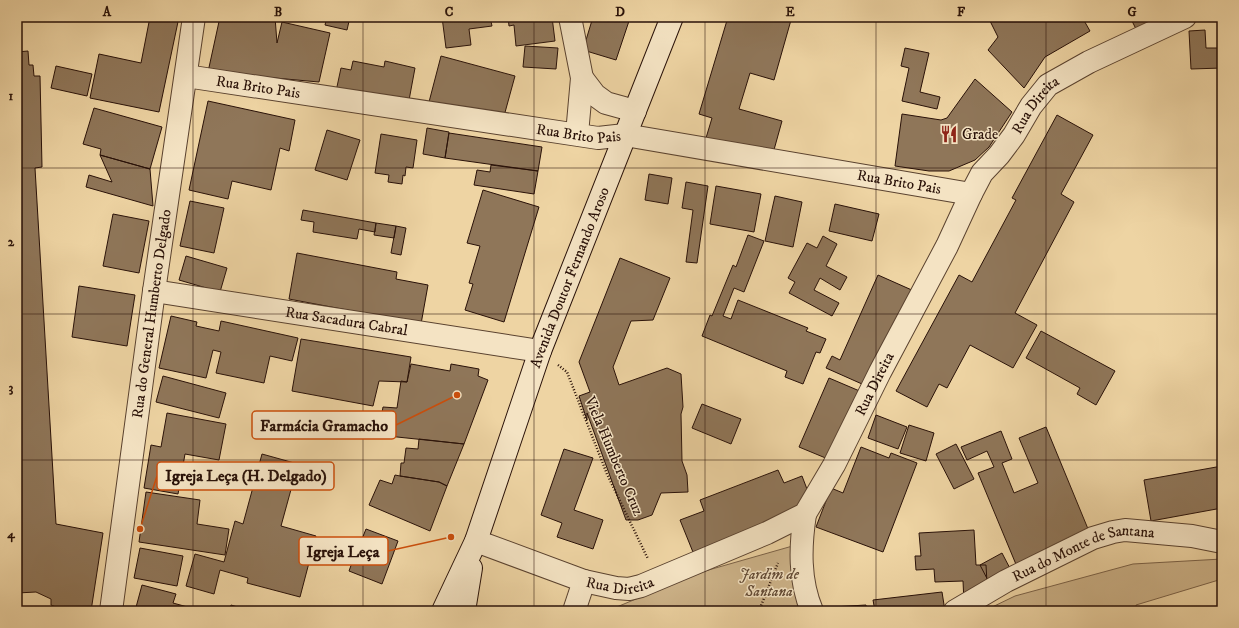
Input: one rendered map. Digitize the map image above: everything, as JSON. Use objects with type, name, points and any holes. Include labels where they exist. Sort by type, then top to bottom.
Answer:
[{"type":"street","name":"Rua do General Humberto Delgado","points":[[111,611],[154,291],[194,17]]},
{"type":"street","points":[[570,17],[582,78],[577,134]]},
{"type":"street","name":"Avenida Doutor Fernando Aroso","points":[[443,611],[476,541],[540,351],[672,17]]},
{"type":"street","name":"Rua Direita","points":[[476,541],[584,581],[616,588],[629,589],[641,586],[767,533],[805,514],[834,465],[880,372],[948,246],[982,173],[999,155],[1014,135],[1031,106],[1048,85],[1088,62],[1185,17]]},
{"type":"street","name":"Rua Brito Pais","points":[[186,76],[598,138],[625,136],[971,194]]},
{"type":"street","points":[[582,78],[595,95],[606,102],[635,111]]},
{"type":"street","name":"Rua Sacadura Cabral","points":[[154,291],[540,351]]},
{"type":"street","points":[[805,514],[801,537],[802,567],[804,586],[812,611]]},
{"type":"street","name":"Rua do Monte de Santana","points":[[955,611],[1006,581],[1093,538],[1113,532],[1125,530],[1192,536],[1222,542]]},
{"type":"street","name":"Avenida Doutor Fernando Aroso","points":[[464,611],[476,541]]},
{"type":"street","points":[[574,611],[584,581]]},
{"type":"path","name":"Viela Humberto Cruz","points":[[540,351],[568,372],[607,474],[657,578]]},
{"type":"path","points":[[759,611],[779,561]]},
{"type":"green space","name":"Jardim de Santana","points":[[796,545],[807,611],[611,611],[612,609],[698,573]]},
{"type":"green space","points":[[1222,559],[1222,579],[1136,605],[1137,611],[984,611],[1015,596],[1133,564]]},
{"type":"building","points":[[150,17],[179,17],[159,112],[90,98],[99,54],[141,63]]},
{"type":"building","points":[[220,17],[275,17],[277,43],[282,22],[330,33],[319,82],[208,72]]},
{"type":"building","points":[[327,17],[350,17],[347,30],[325,25]]},
{"type":"building","points":[[442,17],[490,17],[492,26],[469,29],[471,45],[446,48]]},
{"type":"building","points":[[508,17],[552,17],[555,41],[516,46],[514,25],[509,26]]},
{"type":"building","points":[[593,17],[615,17],[629,21],[616,60],[583,50]]},
{"type":"building","points":[[728,17],[781,17],[791,20],[774,80],[750,73],[739,109],[782,121],[772,157],[706,138],[712,118],[699,114]]},
{"type":"building","points":[[997,17],[1082,17],[1090,31],[1045,57],[1024,88],[988,50],[998,37],[990,21]]},
{"type":"building","points":[[1130,17],[1176,17],[1140,37]]},
{"type":"building","points":[[1205,30],[1206,48],[1222,48],[1222,68],[1191,69],[1189,31]]},
{"type":"building","points":[[525,46],[558,48],[556,69],[523,67]]},
{"type":"building","points":[[905,48],[929,53],[920,92],[940,97],[937,109],[902,101],[909,68],[901,66]]},
{"type":"building","points":[[28,51],[29,65],[33,65],[34,76],[40,76],[42,167],[35,168],[56,524],[103,533],[91,611],[69,609],[69,611],[66,611],[51,605],[51,599],[36,592],[17,593],[17,52]]},
{"type":"building","points":[[441,56],[515,76],[501,127],[429,102]]},
{"type":"building","points":[[353,61],[384,67],[385,61],[415,68],[407,111],[335,96],[341,68],[351,70]]},
{"type":"building","points":[[56,66],[92,74],[87,96],[51,88]]},
{"type":"building","name":"Grade","points":[[975,79],[1012,112],[989,147],[975,160],[949,171],[929,171],[895,166],[902,114],[941,120],[947,118]]},
{"type":"building","points":[[208,101],[295,120],[289,151],[280,148],[271,190],[232,181],[228,199],[189,190]]},
{"type":"building","points":[[94,108],[162,127],[150,169],[100,155],[101,149],[83,144]]},
{"type":"building","points":[[1057,115],[1093,135],[1061,194],[1074,202],[1015,313],[1037,325],[1013,368],[970,345],[947,388],[939,384],[927,407],[896,391],[959,275],[972,282],[1016,200],[1012,198]]},
{"type":"building","points":[[427,128],[449,132],[445,158],[423,154]]},
{"type":"building","points":[[327,130],[360,140],[347,180],[315,170]]},
{"type":"building","points":[[449,133],[542,147],[538,171],[445,158]]},
{"type":"building","points":[[381,134],[417,140],[413,168],[406,167],[402,184],[388,182],[389,175],[375,173]]},
{"type":"building","points":[[100,155],[150,169],[153,206],[86,187],[89,175],[112,182]]},
{"type":"building","points":[[491,165],[538,171],[534,194],[474,185],[477,170],[490,172]]},
{"type":"building","points":[[649,174],[672,178],[668,204],[645,200]]},
{"type":"building","points":[[686,182],[708,186],[697,263],[686,262],[693,210],[682,208]]},
{"type":"building","points":[[716,186],[761,194],[754,232],[710,224]]},
{"type":"building","points":[[483,190],[539,207],[504,322],[465,310],[473,284],[469,283],[480,246],[467,243]]},
{"type":"building","points":[[775,196],[802,202],[793,247],[765,241]]},
{"type":"building","points":[[190,201],[224,208],[214,253],[180,246]]},
{"type":"building","points":[[835,204],[879,214],[872,241],[829,231]]},
{"type":"building","points":[[303,210],[376,223],[375,232],[359,229],[357,239],[313,232],[314,222],[301,220]]},
{"type":"building","points":[[113,214],[149,221],[139,273],[103,266]]},
{"type":"building","points":[[376,223],[396,226],[394,238],[374,235]]},
{"type":"building","points":[[396,226],[406,228],[401,255],[391,253]]},
{"type":"building","points":[[748,235],[764,241],[744,292],[734,288],[723,316],[731,319],[738,300],[808,328],[806,331],[826,339],[820,353],[816,352],[803,384],[785,377],[787,371],[702,336],[733,265],[736,267]]},
{"type":"building","points":[[823,236],[837,244],[826,266],[847,277],[840,290],[820,278],[814,290],[839,303],[832,316],[789,293],[795,282],[788,278],[807,243],[817,248]]},
{"type":"building","points":[[297,253],[397,272],[396,279],[428,285],[421,324],[289,299]]},
{"type":"building","points":[[186,256],[227,268],[220,292],[179,280]]},
{"type":"building","points":[[620,258],[670,278],[653,320],[631,321],[613,367],[619,385],[667,368],[681,374],[683,407],[681,414],[682,461],[687,475],[688,492],[661,493],[652,515],[638,520],[626,520],[587,413],[587,420],[579,396],[590,392],[579,362]]},
{"type":"building","points":[[878,275],[914,291],[871,388],[826,368],[832,356],[840,360]]},
{"type":"building","points":[[79,286],[135,295],[127,346],[72,337]]},
{"type":"building","points":[[171,316],[197,322],[196,326],[219,331],[221,321],[298,338],[292,361],[270,356],[264,383],[216,373],[221,352],[213,350],[206,378],[159,368]]},
{"type":"building","points":[[1041,331],[1115,371],[1096,405],[1077,394],[1080,388],[1026,358]]},
{"type":"building","points":[[301,339],[411,357],[407,382],[379,381],[373,406],[292,391]]},
{"type":"building","points":[[411,364],[450,371],[451,364],[479,369],[478,376],[488,380],[464,444],[378,435],[383,407],[397,408],[401,381],[407,382]]},
{"type":"building","points":[[163,376],[226,393],[219,418],[156,402]]},
{"type":"building","points":[[829,378],[869,395],[828,459],[799,447]]},
{"type":"building","points":[[702,404],[741,419],[731,444],[692,428]]},
{"type":"building","points":[[167,413],[226,424],[219,460],[185,454],[178,494],[144,488],[151,445],[161,447]]},
{"type":"building","points":[[876,415],[907,427],[898,449],[868,438]]},
{"type":"building","points":[[909,425],[934,433],[926,461],[900,453]]},
{"type":"building","points":[[1046,427],[1093,541],[1020,574],[978,473],[994,467],[987,451],[967,460],[961,447],[1001,431],[1012,459],[1002,463],[1014,493],[1038,483],[1019,438]]},
{"type":"building","points":[[419,439],[464,444],[447,486],[439,482],[400,476],[401,463],[404,463],[406,448],[418,449]]},
{"type":"building","points":[[956,444],[974,479],[954,489],[936,454]]},
{"type":"building","points":[[861,447],[889,458],[891,453],[917,463],[883,552],[816,527],[831,488],[843,493]]},
{"type":"building","points":[[564,449],[593,458],[574,510],[603,520],[593,549],[557,537],[562,523],[541,515]]},
{"type":"building","points":[[262,454],[298,464],[281,526],[316,536],[300,597],[247,583],[248,578],[220,570],[214,594],[186,586],[195,554],[224,562],[235,521],[243,524]]},
{"type":"building","points":[[1222,466],[1222,508],[1151,521],[1144,480]]},
{"type":"building","points":[[778,470],[784,483],[802,476],[815,510],[699,567],[680,520],[704,511],[700,500]]},
{"type":"building","points":[[395,475],[439,482],[447,486],[430,531],[369,505],[380,480],[392,484]]},
{"type":"building","points":[[146,492],[200,500],[197,524],[229,529],[225,555],[139,542]]},
{"type":"building","points":[[366,529],[398,541],[382,584],[349,571],[353,560],[347,553],[348,543],[352,539],[362,539]]},
{"type":"building","points":[[974,530],[976,565],[986,565],[988,600],[964,602],[963,581],[935,582],[934,569],[916,570],[915,556],[921,556],[919,533]]},
{"type":"building","points":[[140,548],[183,556],[177,586],[134,578]]},
{"type":"building","points":[[1002,553],[1015,578],[993,590],[980,565]]},
{"type":"building","points":[[142,585],[176,594],[173,603],[202,611],[135,611]]},
{"type":"building","points":[[942,592],[945,611],[875,611],[873,600]]},
{"type":"building","points":[[231,605],[251,611],[229,611]]},
{"type":"building","points":[[866,605],[867,611],[833,611],[833,607]]},
{"type":"place","name":"Grade","points":[[949,134]]},
{"type":"place","name":"Farmácia Gramacho","points":[[457,395]]},
{"type":"place","name":"Igreja Leça (H. Delgado)","points":[[140,529]]},
{"type":"place","name":"Igreja Leça","points":[[451,537]]}]
